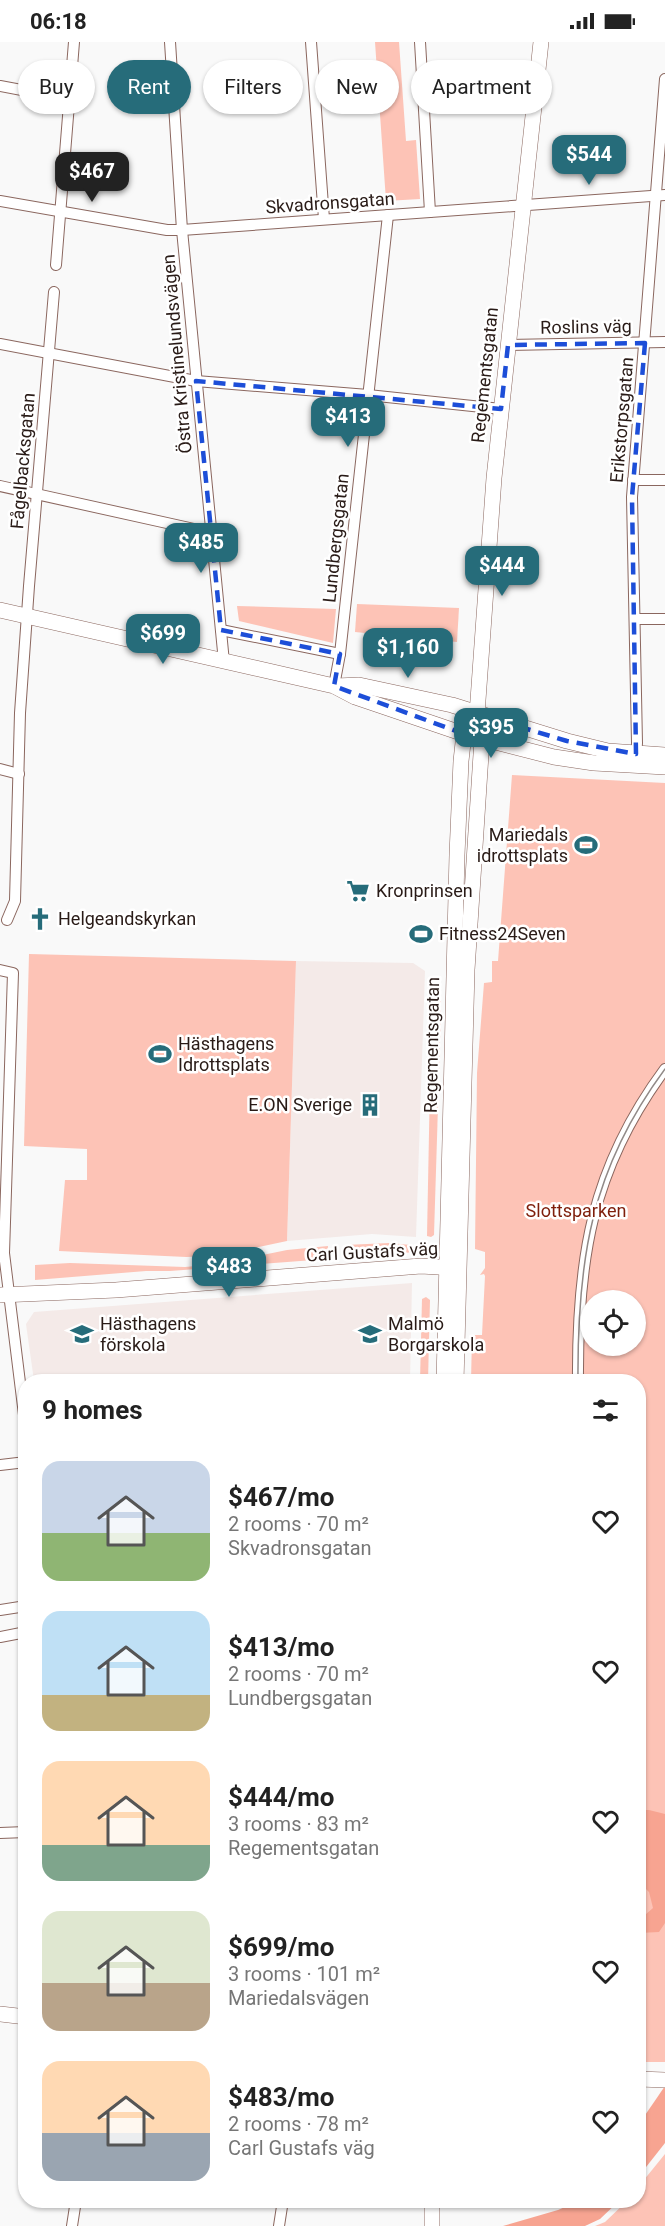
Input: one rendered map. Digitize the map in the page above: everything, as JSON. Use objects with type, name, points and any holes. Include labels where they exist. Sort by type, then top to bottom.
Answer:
[{"type":"main road","name":"Regementsgatan","points":[[445,1374],[453,1268],[467,970],[482,739],[477,714],[501,409],[540,42]]},
{"type":"main road","points":[[0,610],[334,686],[359,685],[452,705],[567,741],[665,767]]},
{"type":"main road","points":[[334,686],[355,697],[464,734],[574,761],[636,760],[665,755]]},
{"type":"main road","name":"Regementsgatan","points":[[456,1374],[453,1268],[456,867],[460,761],[464,734],[477,714]]},
{"type":"main road","name":"Carl Gustafs väg","points":[[4,1294],[116,1290],[421,1266],[453,1268]]},
{"type":"main road","points":[[0,2014],[18,2016]]},
{"type":"main road","points":[[646,2079],[662,2080]]},
{"type":"main road","points":[[646,2083],[662,2080]]},
{"type":"main road","points":[[432,2208],[432,2226]]},
{"type":"street","points":[[72,60],[74,42]]},
{"type":"street","name":"Östra Kristinelundsvägen","points":[[170,42],[182,230],[224,662]]},
{"type":"street","points":[[311,42],[324,219]]},
{"type":"street","points":[[420,42],[430,212]]},
{"type":"street","name":"Erikstorpsgatan","points":[[636,760],[633,480],[661,195],[665,78]]},
{"type":"street","points":[[0,86],[18,89]]},
{"type":"street","points":[[56,265],[68,114]]},
{"type":"street","name":"Skvadronsgatan","points":[[0,201],[167,230],[182,230],[661,195]]},
{"type":"street","name":"Lundbergsgatan","points":[[334,686],[340,654],[388,215]]},
{"type":"street","name":"Fågelbacksgatan","points":[[7,920],[15,901],[20,713],[54,292]]},
{"type":"street","name":"Roslins väg","points":[[508,345],[665,342]]},
{"type":"street","points":[[0,344],[196,381],[368,394],[501,409]]},
{"type":"street","points":[[633,480],[665,480]]},
{"type":"street","points":[[0,486],[212,533]]},
{"type":"street","points":[[635,619],[665,619]]},
{"type":"street","points":[[221,630],[340,654]]},
{"type":"street","points":[[0,769],[19,774]]},
{"type":"street","points":[[0,970],[13,973],[4,1294],[18,1381]]},
{"type":"street","points":[[578,1374],[581,1284],[588,1236],[599,1192],[626,1128],[665,1069]]},
{"type":"street","points":[[0,1465],[18,1463]]},
{"type":"street","points":[[0,1610],[18,1607]]},
{"type":"street","points":[[0,1637],[18,1634]]},
{"type":"street","points":[[0,1833],[18,1832]]},
{"type":"street","points":[[72,2226],[75,2208]]},
{"type":"street","points":[[279,2226],[282,2208]]},
{"type":"highlighted area","points":[[645,343],[632,497],[636,754],[567,741],[477,714],[464,734],[334,686],[340,654],[221,630],[196,381],[501,409],[508,345]]},
{"type":"shaded area","points":[[296,961],[413,963],[425,971],[416,1237],[372,1234],[287,1241]]},
{"type":"shaded area","points":[[412,1283],[410,1374],[33,1374],[26,1324],[34,1312]]},
{"type":"shaded area","points":[[646,1810],[665,1814],[665,1923],[659,1932],[646,1933],[646,1914],[653,1908],[646,1889]]},
{"type":"shaded area","points":[[665,2086],[665,2143],[646,2167],[646,2114]]},
{"type":"shaded area","points":[[563,2208],[612,2208],[600,2219],[585,2226],[503,2226]]},
{"type":"green space","points":[[375,42],[399,42],[406,141],[416,140],[420,199],[386,201],[380,114],[399,114],[399,60],[376,60]]},
{"type":"green space","points":[[357,604],[459,608],[457,642],[355,632]]},
{"type":"green space","points":[[237,606],[336,609],[333,643],[239,621]]},
{"type":"green space","name":"Slottsparken","points":[[512,775],[665,783],[665,2062],[646,2062],[646,1374],[471,1374],[472,1335],[482,1335],[485,1276],[480,1275],[485,1268],[485,1252],[475,1249],[477,1073],[484,983],[492,982],[492,961],[498,961]]},
{"type":"green space","name":"Hästhagens Idrottsplats","points":[[29,954],[296,961],[287,1241],[215,1256],[186,1257],[59,1251],[65,1180],[87,1180],[87,1149],[24,1146]]},
{"type":"green space","points":[[432,978],[439,978],[441,1009],[434,1235],[431,1237],[427,1236]]},
{"type":"green space","points":[[389,1243],[411,1245],[413,1252],[345,1259],[345,1245]]},
{"type":"green space","points":[[328,1246],[327,1259],[35,1280],[35,1265],[70,1263],[185,1267],[218,1264],[287,1250]]},
{"type":"green space","points":[[426,1297],[430,1300],[428,1374],[420,1374],[422,1299]]},
{"type":"green space","points":[[665,2154],[665,2226],[595,2226],[605,2222],[620,2208],[646,2208],[646,2177]]},
{"type":"tram line","points":[[578,1374],[581,1296],[593,1217],[620,1143],[640,1106],[665,1069]]},
{"type":"place","name":"Mariedals idrottsplats","points":[[586,845]]},
{"type":"place","name":"Kronprinsen","points":[[358,891]]},
{"type":"place","name":"Helgeandskyrkan","points":[[40,919]]},
{"type":"place","name":"Fitness24Seven","points":[[421,934]]},
{"type":"place","name":"Hästhagens Idrottsplats","points":[[160,1054]]},
{"type":"place","name":"E.ON Sverige","points":[[370,1105]]},
{"type":"place","name":"Hästhagens förskola","points":[[82,1334]]},
{"type":"place","name":"Malmö Borgarskola","points":[[370,1334]]}]
